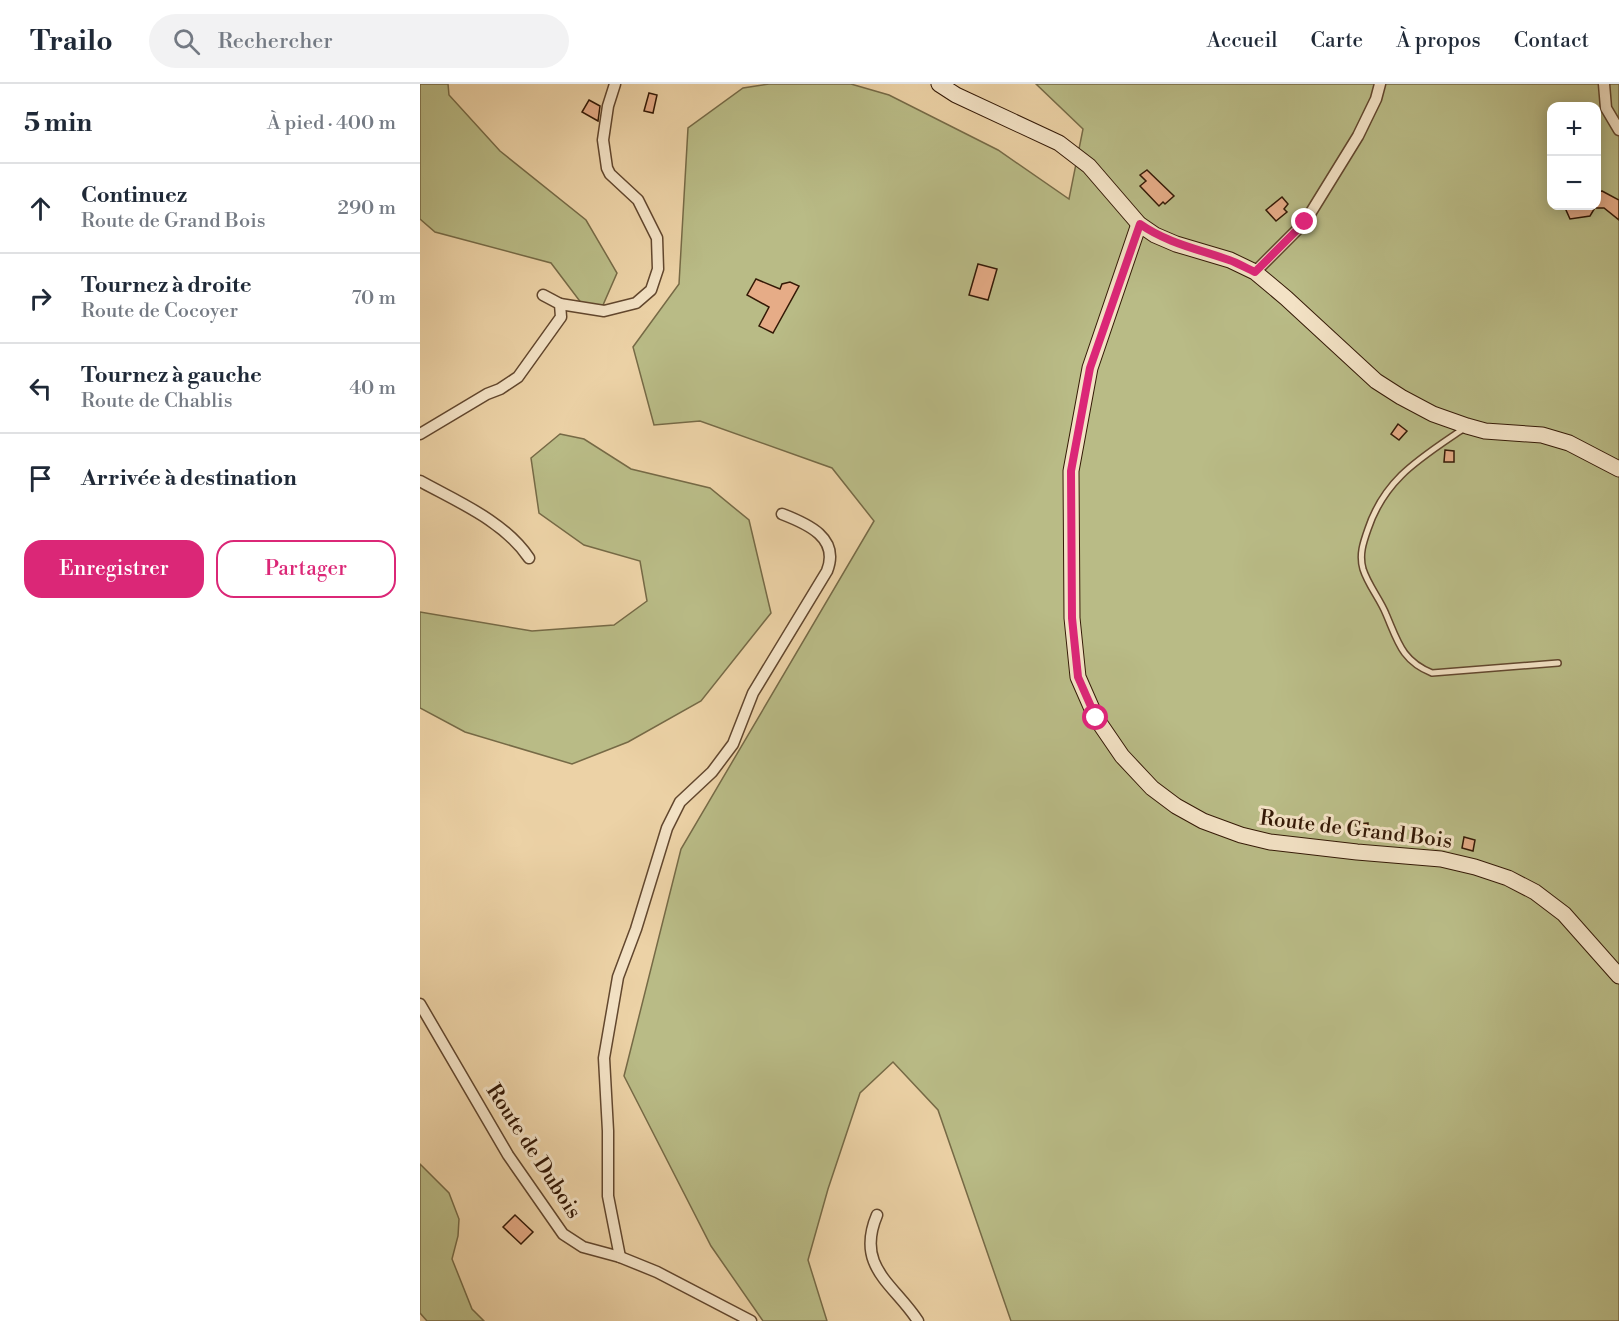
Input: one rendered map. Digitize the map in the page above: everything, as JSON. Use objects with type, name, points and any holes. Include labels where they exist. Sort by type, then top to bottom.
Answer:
[{"type":"main road","points":[[939,84],[956,95],[1059,143],[1089,166],[1140,224],[1155,235],[1176,244],[1230,260],[1255,272],[1376,381],[1401,397],[1433,414],[1485,431],[1542,435],[1569,443],[1619,469]]},
{"type":"main road","name":"Route de Grand Bois","points":[[1140,224],[1090,368],[1071,471],[1072,618],[1078,677],[1096,718],[1122,756],[1152,788],[1176,806],[1203,821],[1241,835],[1270,842],[1441,859],[1508,878],[1535,892],[1564,914],[1619,976]]},
{"type":"street","points":[[543,296],[560,304],[604,311],[636,303],[651,291],[658,269],[657,238],[638,200],[606,168],[603,140],[608,106],[615,84]]},
{"type":"street","points":[[1255,272],[1305,222],[1358,136],[1376,99],[1380,84]]},
{"type":"street","points":[[1604,84],[1606,108],[1619,130]]},
{"type":"street","points":[[420,434],[518,377],[561,316],[560,304]]},
{"type":"street","points":[[420,481],[472,509],[507,532],[520,544],[529,558]]},
{"type":"street","points":[[620,1257],[608,1196],[608,1131],[604,1058],[618,977],[667,828],[680,802],[712,772],[733,744],[753,693],[830,562],[829,547],[822,537],[814,529],[782,514]]},
{"type":"street","name":"Route de Dubois","points":[[420,1004],[508,1155],[563,1234],[583,1247],[620,1257],[657,1272],[751,1321]]},
{"type":"street","points":[[877,1215],[871,1233],[873,1259],[877,1270],[918,1321]]},
{"type":"lane","points":[[1467,426],[1406,469],[1388,489],[1374,512],[1360,551],[1363,570],[1381,602],[1401,650],[1419,668],[1432,673],[1558,663]]},
{"type":"green space","points":[[420,84],[448,84],[449,95],[500,151],[586,220],[617,273],[603,305],[585,308],[551,263],[435,232],[420,219]]},
{"type":"green space","points":[[769,84],[851,84],[889,95],[998,150],[1069,199],[1083,129],[1036,84],[1619,84],[1619,1321],[1011,1321],[938,1110],[893,1062],[860,1093],[828,1189],[808,1260],[827,1321],[763,1321],[711,1246],[624,1076],[681,849],[874,521],[832,468],[700,421],[654,425],[633,347],[679,284],[688,128],[743,88]]},
{"type":"green space","points":[[560,434],[584,439],[631,469],[710,488],[749,520],[771,613],[701,701],[628,742],[572,764],[465,732],[420,708],[420,612],[532,631],[614,625],[647,601],[640,561],[584,545],[539,513],[531,458]]},
{"type":"green space","points":[[420,1164],[449,1193],[459,1219],[458,1236],[452,1259],[472,1309],[484,1321],[427,1321],[420,1313]]},
{"type":"building","points":[[649,93],[657,95],[653,113],[644,111]]},
{"type":"building","points":[[589,100],[600,106],[598,121],[582,112]]},
{"type":"building","points":[[1147,170],[1174,196],[1165,204],[1163,202],[1159,206],[1140,186],[1146,181],[1140,175]]},
{"type":"building","points":[[1601,191],[1619,200],[1619,220],[1601,208]]},
{"type":"building","points":[[1282,197],[1288,204],[1284,209],[1287,212],[1276,221],[1266,210]]},
{"type":"building","points":[[1566,210],[1594,210],[1590,216],[1570,219]]},
{"type":"building","points":[[978,264],[997,269],[988,300],[969,295]]},
{"type":"building","points":[[756,279],[780,289],[782,284],[790,282],[799,286],[773,333],[759,326],[769,307],[747,295]]},
{"type":"building","points":[[1398,424],[1407,431],[1399,440],[1391,434]]},
{"type":"building","points":[[1445,450],[1454,451],[1454,462],[1444,462]]},
{"type":"building","points":[[1368,823],[1368,833],[1357,834],[1356,824]]},
{"type":"building","points":[[1464,837],[1475,840],[1473,851],[1462,848]]},
{"type":"building","points":[[515,1215],[533,1232],[521,1244],[503,1227]]},
{"type":"route","points":[[1096,718],[1078,677],[1072,618],[1071,471],[1090,368],[1140,224],[1155,235],[1176,244],[1230,260],[1255,272],[1305,222]]}]
